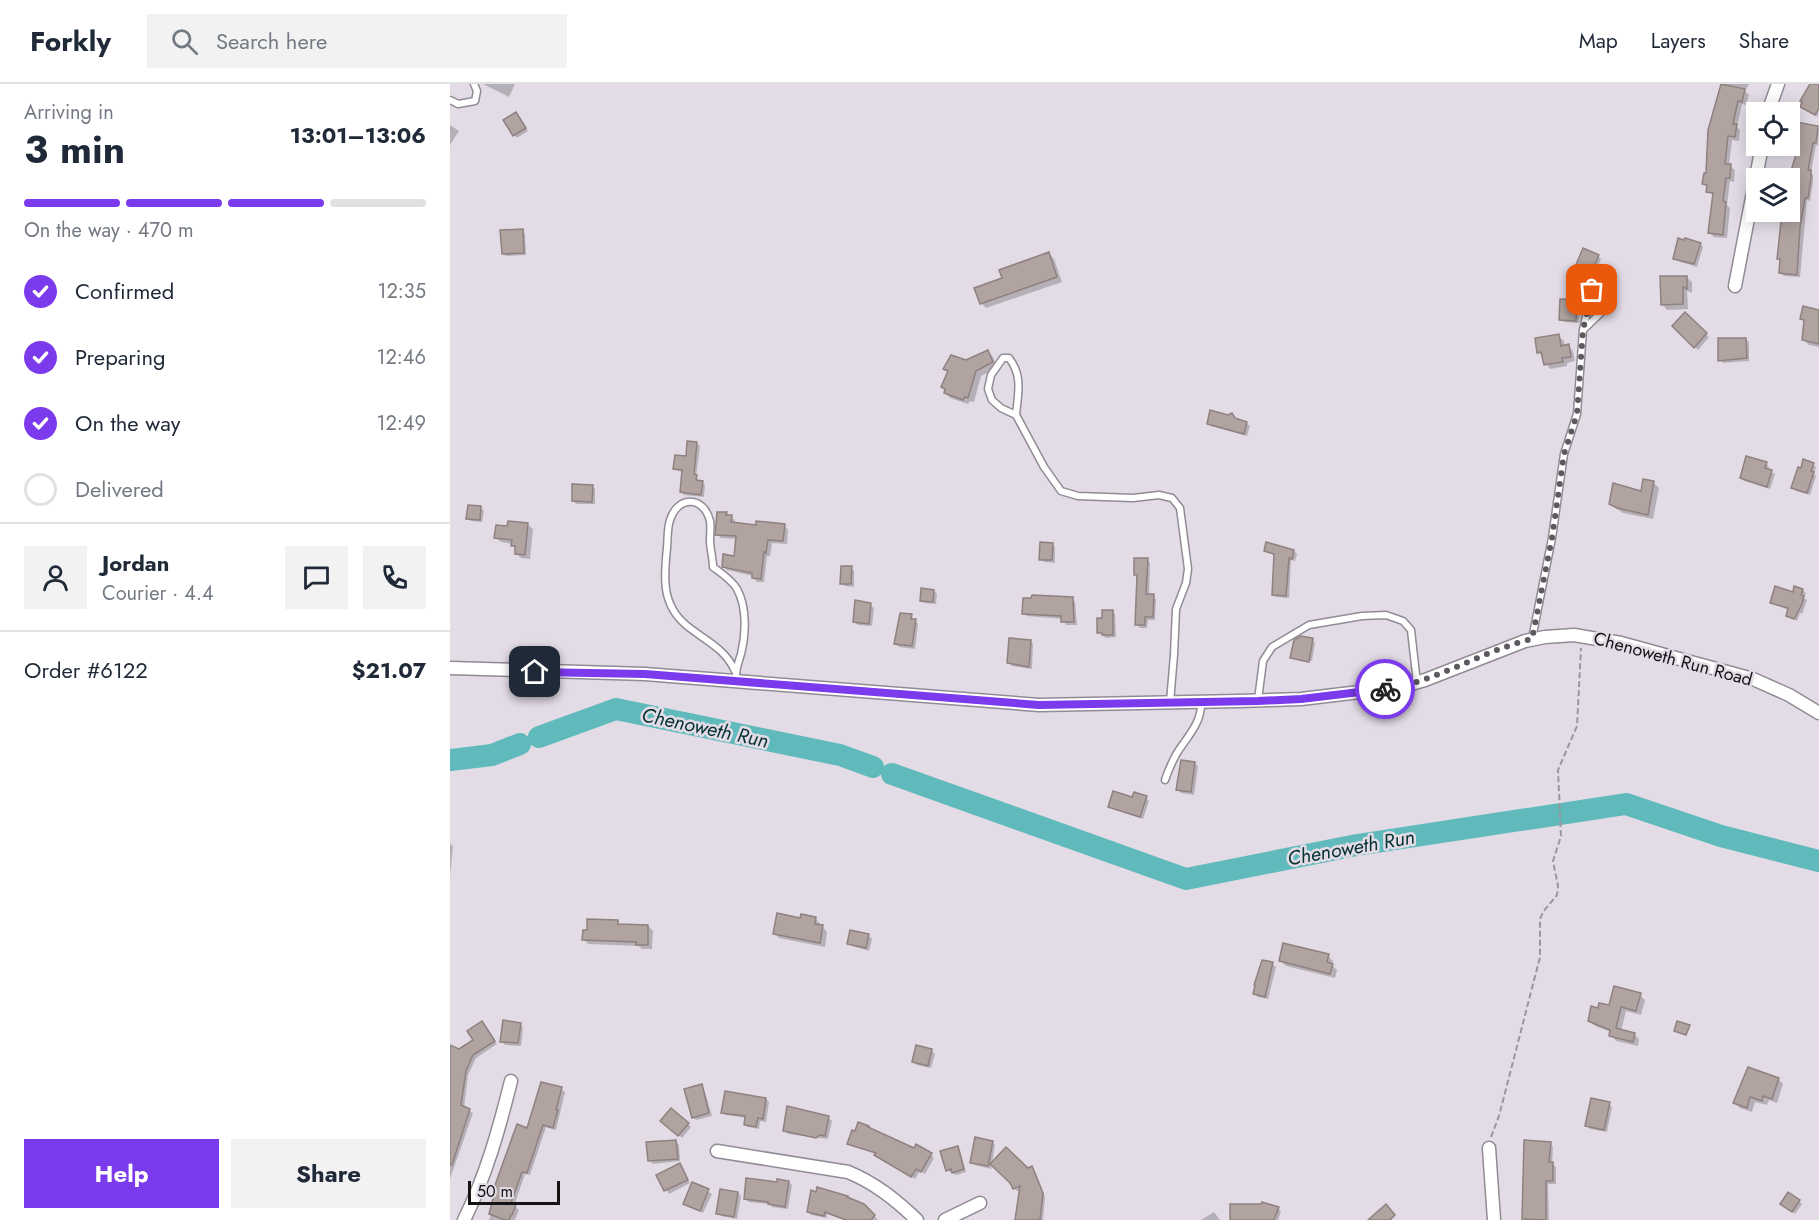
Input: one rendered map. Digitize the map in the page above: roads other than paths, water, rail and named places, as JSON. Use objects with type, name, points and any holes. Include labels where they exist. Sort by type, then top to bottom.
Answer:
[{"type":"street","points":[[1772,102],[1778,84]]},
{"type":"street","points":[[1735,286],[1760,156]]},
{"type":"street","name":"Chenoweth Run Road","points":[[450,668],[735,677],[1039,705],[1258,701],[1401,687],[1532,639],[1583,636],[1621,643],[1753,679],[1774,687],[1819,713]]},
{"type":"street","points":[[464,1220],[488,1164],[511,1081]]},
{"type":"street","points":[[1489,1148],[1492,1220]]},
{"type":"street","points":[[717,1151],[848,1172],[880,1188],[917,1220]]},
{"type":"street","points":[[945,1220],[980,1203]]},
{"type":"lane","points":[[450,99],[458,104],[475,101],[477,91],[474,84]]},
{"type":"lane","points":[[1532,639],[1552,538],[1564,454],[1577,414],[1583,330],[1592,290],[1597,287],[1605,290],[1611,297],[1610,305],[1583,330]]},
{"type":"lane","points":[[1016,415],[1000,408],[992,400],[988,389],[991,375],[1003,358],[1009,358],[1017,368],[1019,381],[1016,415],[1044,467],[1061,490],[1078,496],[1133,498],[1159,495],[1172,498],[1180,508],[1188,569],[1186,583],[1176,609],[1170,703]]},
{"type":"lane","points":[[687,501],[696,502],[706,512],[710,522],[713,567],[736,587],[743,602],[745,622],[742,652],[735,677],[730,660],[720,649],[684,623],[672,609],[665,594],[664,573],[668,526],[678,505],[687,501]]},
{"type":"lane","points":[[1258,701],[1263,661],[1272,648],[1309,624],[1362,616],[1386,615],[1402,621],[1411,630],[1417,683]]},
{"type":"lane","points":[[1165,780],[1171,764],[1198,721],[1201,702]]},
{"type":"waterway","name":"Chenoweth Run","points":[[539,737],[616,709],[840,755],[873,767]]},
{"type":"waterway","name":"Chenoweth Run","points":[[450,760],[492,755],[520,744]]},
{"type":"waterway","name":"Chenoweth Run","points":[[892,774],[1186,879],[1357,845],[1626,804],[1721,836],[1819,861]]}]
